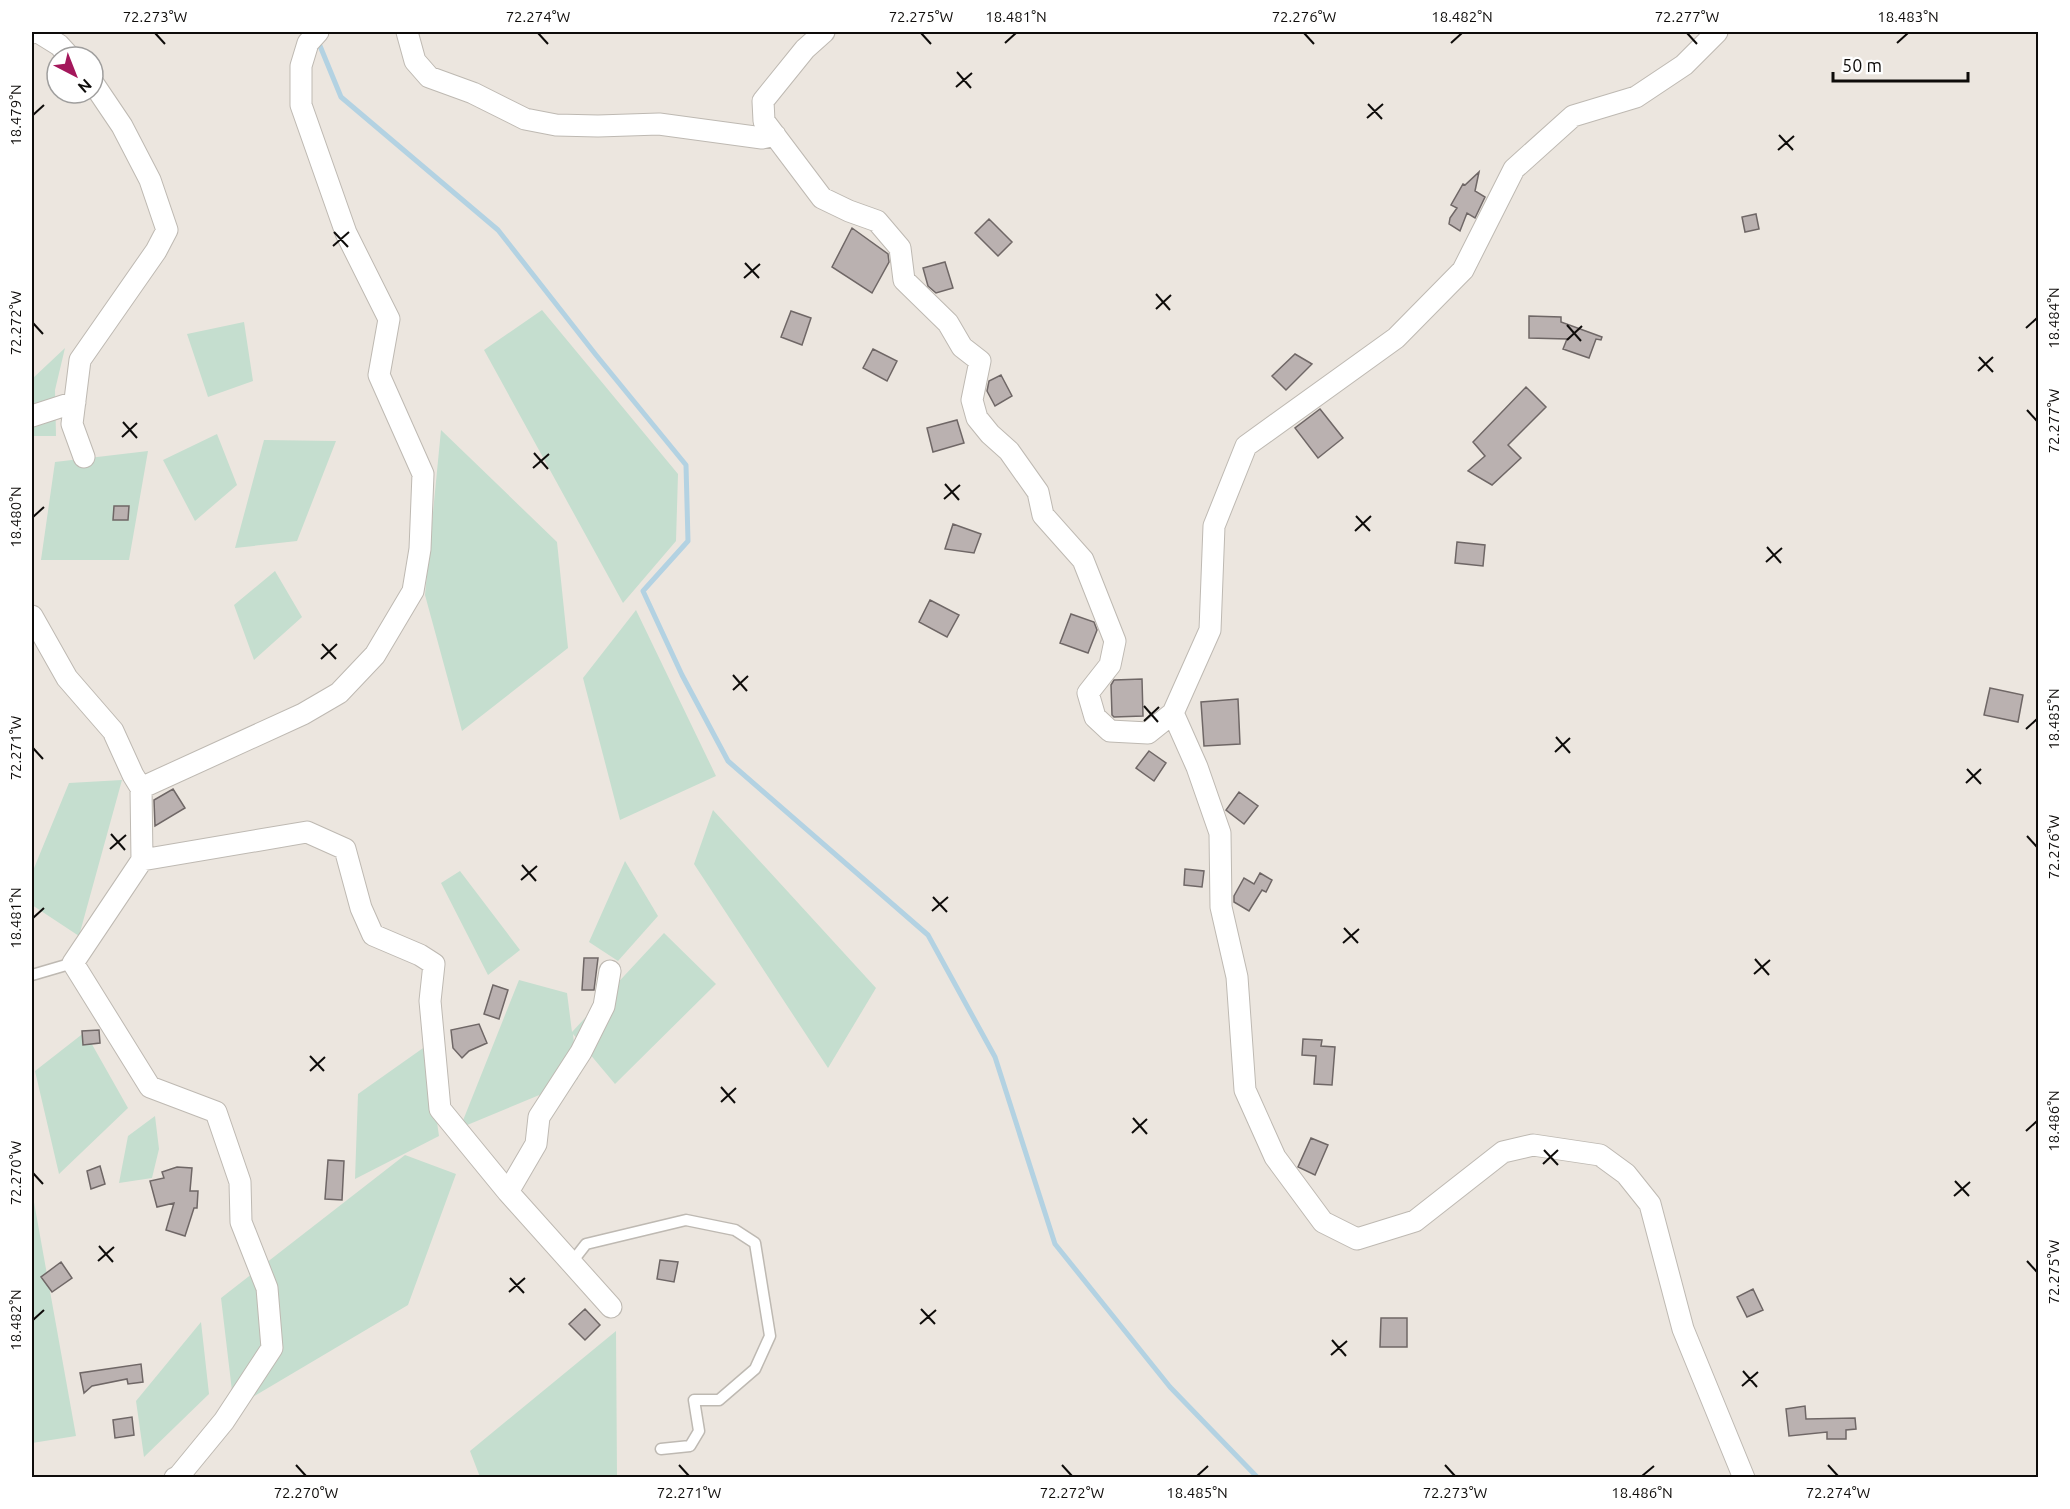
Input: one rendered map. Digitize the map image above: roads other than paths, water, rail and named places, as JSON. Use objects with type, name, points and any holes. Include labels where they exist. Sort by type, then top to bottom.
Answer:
[{"type":"street","points":[[32,33],[38,32],[58,45]]},
{"type":"street","points":[[141,788],[303,714],[339,693],[375,655],[413,591],[420,549],[423,474],[380,375],[388,319],[346,232],[301,105],[302,66],[308,43],[318,32]]},
{"type":"street","points":[[407,32],[414,61],[429,77],[473,93],[525,119],[556,125],[659,124],[762,138],[775,135]]},
{"type":"street","points":[[824,32],[805,49],[763,101],[764,121],[822,198],[877,221],[900,248],[904,280],[948,323],[962,347],[980,361],[972,400],[978,418],[990,435],[1009,451],[1038,492],[1043,515],[1083,560],[1115,641],[1110,664],[1088,693],[1095,717],[1110,731],[1148,733],[1173,713],[1209,630],[1214,526],[1246,446],[1396,338],[1463,270],[1514,170],[1573,116],[1636,97],[1684,65],[1717,32]]},
{"type":"street","points":[[84,457],[72,424],[80,360],[156,251],[167,230],[150,180],[122,126],[105,101]]},
{"type":"street","points":[[32,416],[75,402]]},
{"type":"street","points":[[32,616],[67,678],[113,731],[141,788],[141,860],[73,963],[150,1087],[216,1112],[240,1182],[242,1222],[267,1288],[272,1348],[224,1421],[175,1478]]},
{"type":"street","points":[[1173,713],[1197,767],[1220,833],[1221,907],[1237,977],[1245,1090],[1275,1157],[1323,1222],[1357,1239],[1415,1221],[1503,1152],[1533,1145],[1600,1155],[1626,1174],[1650,1204],[1683,1329],[1744,1478]]},
{"type":"street","points":[[141,860],[307,832],[345,849],[361,908],[373,935],[420,955],[434,964],[430,1000],[440,1109],[508,1192],[611,1307]]},
{"type":"street","points":[[508,1192],[536,1144],[540,1117],[581,1052],[604,1006],[610,971]]},
{"type":"lane","points":[[32,975],[73,963]]},
{"type":"lane","points":[[572,1262],[586,1244],[686,1221],[735,1230],[755,1244],[771,1336],[755,1369],[719,1400],[694,1400],[699,1431],[690,1446],[661,1449]]},
{"type":"waterway","points":[[318,41],[341,97],[498,230],[686,465],[688,541],[643,591],[682,675],[728,761],[928,935],[995,1057],[1055,1244],[1170,1387],[1258,1478]]}]
